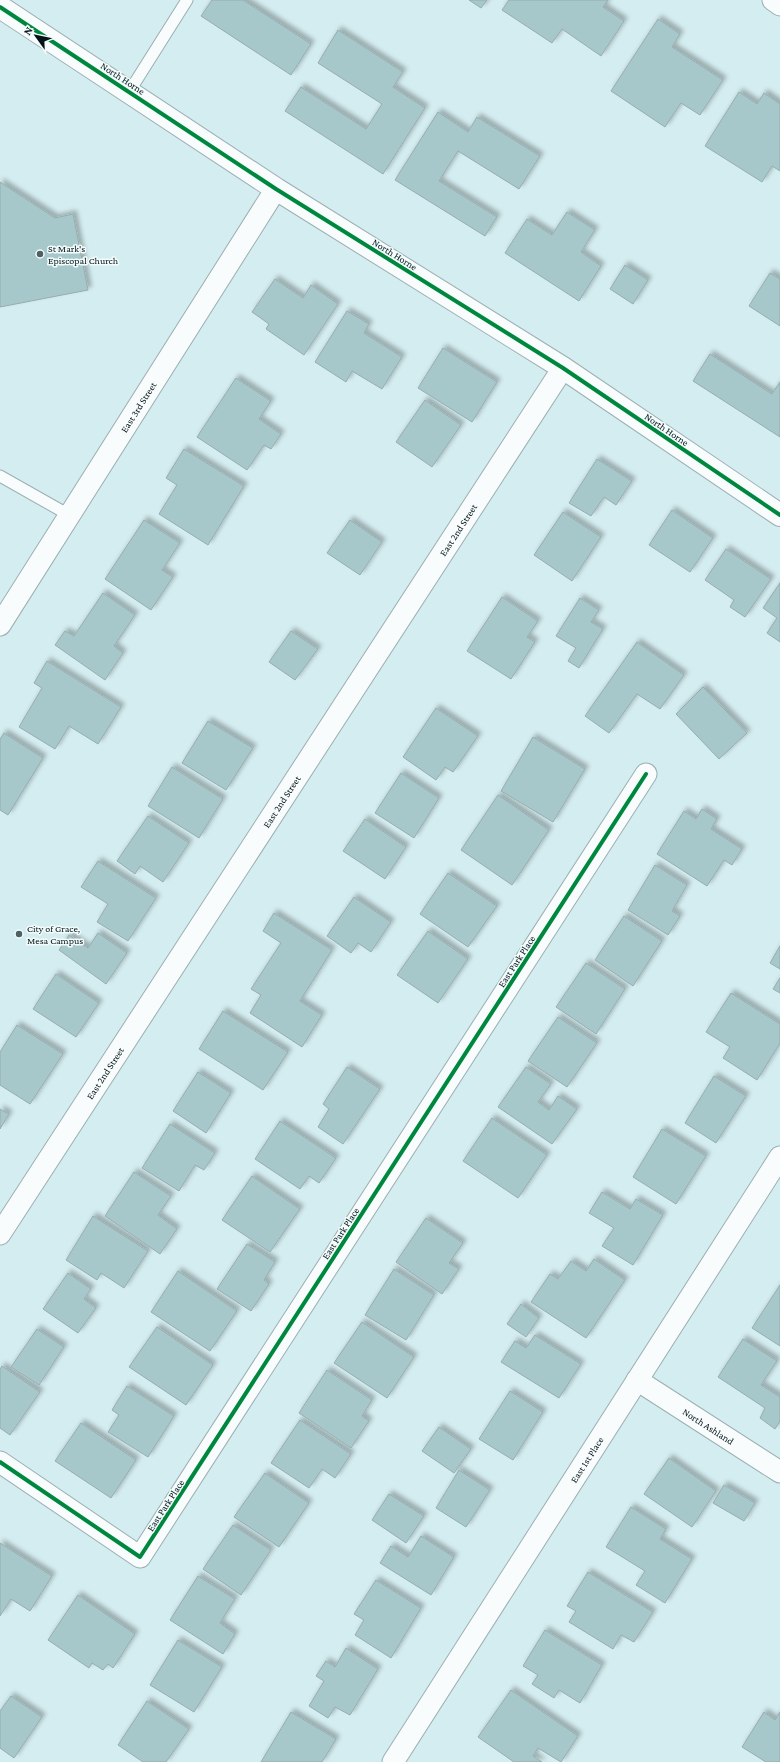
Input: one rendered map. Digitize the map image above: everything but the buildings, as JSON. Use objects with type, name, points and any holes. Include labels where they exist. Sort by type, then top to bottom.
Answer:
[{"type":"street","points":[[773,0],[780,5]]},
{"type":"street","name":"North Horne","points":[[0,7],[276,189],[563,368],[780,515]]},
{"type":"street","name":"East 3rd Street","points":[[0,625],[276,189]]},
{"type":"street","name":"East 2nd Street","points":[[0,1234],[563,368]]},
{"type":"street","name":"East Park Place","points":[[0,1462],[140,1557],[646,774]]},
{"type":"street","name":"East 1st Place","points":[[393,1762],[780,1156]]},
{"type":"street","name":"North Ashland","points":[[637,1380],[780,1472]]},
{"type":"lane","points":[[128,92],[187,0]]},
{"type":"lane","points":[[0,476],[69,515]]},
{"type":"cycle path","points":[[0,7],[276,189],[563,368],[780,515]]},
{"type":"cycle path","points":[[0,1462],[140,1557],[646,774]]},
{"type":"place","name":"St Mark's Episcopal Church","points":[[40,254]]},
{"type":"place","name":"City of Grace, Mesa Campus","points":[[19,934]]}]
